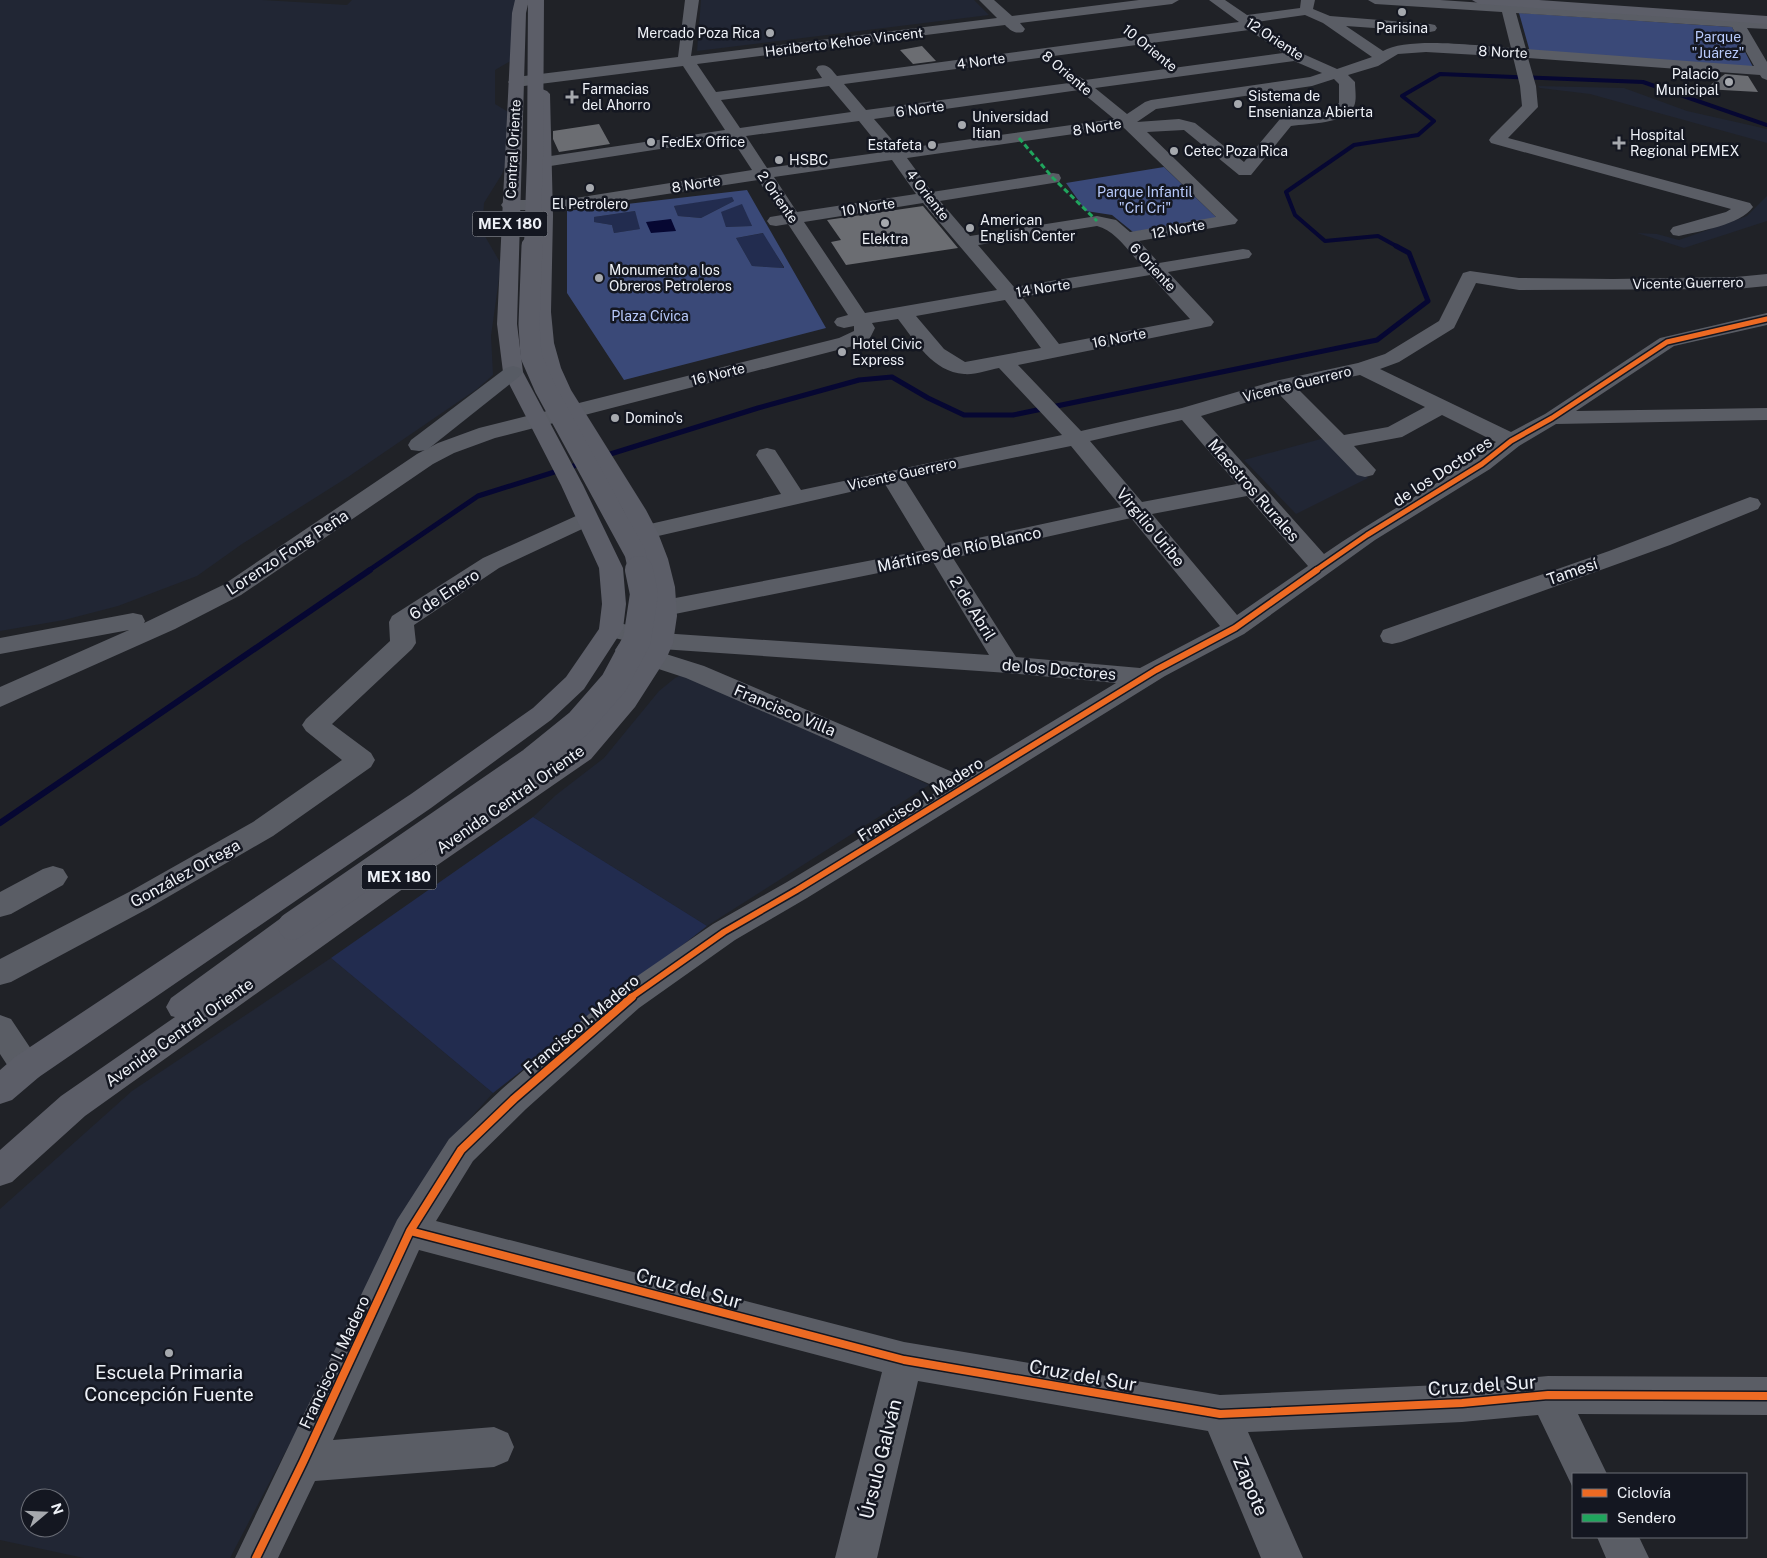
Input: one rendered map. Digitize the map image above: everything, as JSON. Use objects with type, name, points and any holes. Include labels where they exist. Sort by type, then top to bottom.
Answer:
[{"type":"highway","points":[[419,445],[513,372]]},
{"type":"main road","name":"Central Oriente","points":[[524,0],[519,13],[510,205],[507,324],[513,372],[572,485],[587,518]]},
{"type":"main road","points":[[0,1146],[37,1113],[286,920],[530,745],[576,704],[609,661],[625,618],[626,581],[615,549],[521,371],[515,344],[522,157],[524,0]]},
{"type":"main road","points":[[0,1096],[286,920],[532,761],[579,723],[614,683],[637,640],[644,594],[635,553],[545,388],[531,356],[529,324],[535,158],[536,0]]},
{"type":"main road","name":"Central Oriente","points":[[543,0],[544,205],[542,321],[547,359],[585,432]]},
{"type":"main road","points":[[1479,0],[1507,4]]},
{"type":"main road","points":[[1565,0],[1767,13]]},
{"type":"main road","points":[[1643,0],[1767,8]]},
{"type":"main road","points":[[1735,21],[1767,20]]},
{"type":"main road","name":"Avenida Central Oriente","points":[[0,1171],[73,1106],[386,885],[581,752],[606,727],[624,704],[657,649],[665,608],[660,573],[639,521],[585,432]]},
{"type":"main road","name":"MEX 180","points":[[0,1090],[27,1067],[420,801],[542,714],[575,683],[607,636],[614,604],[611,568],[587,518]]},
{"type":"street","points":[[686,59],[692,0]]},
{"type":"street","name":"8 Oriente","points":[[986,0],[1060,67],[1131,126],[1229,220]]},
{"type":"street","name":"Heriberto Kehoe Vincent","points":[[516,79],[1006,18],[1127,0]]},
{"type":"street","name":"Heriberto Kehoe Vincent","points":[[1096,4],[1172,0]]},
{"type":"street","name":"12 Oriente","points":[[1216,0],[1296,56],[1336,74]]},
{"type":"street","points":[[1375,0],[1507,4],[1767,25]]},
{"type":"street","name":"10 Oriente","points":[[1096,4],[1210,96]]},
{"type":"street","points":[[1507,4],[1527,80],[1530,107],[1497,140],[1744,207],[1732,216],[1679,231]]},
{"type":"street","points":[[1307,5],[1383,58]]},
{"type":"street","name":"4 Norte","points":[[712,97],[1140,40],[1248,22],[1307,5]]},
{"type":"street","points":[[1328,20],[1430,28]]},
{"type":"street","points":[[1735,21],[1765,73]]},
{"type":"street","points":[[913,30],[996,113]]},
{"type":"street","name":"4 Oriente","points":[[802,44],[864,116],[928,198],[1009,293],[1054,350]]},
{"type":"street","name":"8 Norte","points":[[510,205],[757,199],[762,174],[1019,138],[1131,126],[1151,105],[1312,81],[1383,58],[1395,50],[1426,48],[1519,53],[1765,73]]},
{"type":"street","name":"6 Norte","points":[[544,162],[864,116],[1181,74],[1296,56]]},
{"type":"street","name":"2 Oriente","points":[[686,59],[793,218],[852,326]]},
{"type":"street","points":[[1131,126],[1179,124],[1189,126],[1244,171],[1286,122],[1335,115],[1341,111],[1347,104],[1347,82],[1336,74]]},
{"type":"street","points":[[1007,126],[1019,138]]},
{"type":"street","name":"10 Norte","points":[[757,199],[793,218],[1053,178]]},
{"type":"street","name":"2 Oriente","points":[[757,199],[783,237]]},
{"type":"street","name":"12 Norte","points":[[1126,238],[1229,220]]},
{"type":"street","name":"6 Oriente","points":[[966,242],[1097,221],[1110,224],[1126,238],[1204,322]]},
{"type":"street","name":"14 Norte","points":[[852,326],[903,312],[1243,254]]},
{"type":"street","points":[[810,276],[852,326]]},
{"type":"street","name":"Vicente Guerrero","points":[[639,521],[795,498],[1071,432],[1187,413],[1282,385],[1363,368],[1392,358],[1447,324],[1466,276],[1519,284],[1736,283],[1763,289]]},
{"type":"street","points":[[903,312],[931,348],[951,364],[964,368],[1004,362],[1071,432]]},
{"type":"street","name":"de los Doctores","points":[[657,649],[1008,665],[1145,677],[1235,628],[1367,535],[1482,464],[1511,441],[1552,418],[1667,342],[1767,320]]},
{"type":"street","name":"16 Norte","points":[[1004,362],[1054,350],[1204,322]]},
{"type":"street","name":"16 Norte","points":[[570,406],[739,364],[846,342],[852,326]]},
{"type":"street","points":[[1363,368],[1511,441]]},
{"type":"street","points":[[1282,385],[1365,470]]},
{"type":"street","name":"Lorenzo Fong Peña","points":[[0,683],[43,659],[222,586],[419,445],[455,432],[570,406]]},
{"type":"street","points":[[1339,442],[1394,432],[1441,406]]},
{"type":"street","name":"Maestros Rurales","points":[[1187,413],[1322,567]]},
{"type":"street","name":"de los Doctores","points":[[1552,418],[1767,414]]},
{"type":"street","name":"Lorenzo Fong Peña","points":[[0,698],[43,659],[166,623],[425,459],[446,448],[534,415]]},
{"type":"street","name":"Virgilio Uribe","points":[[1071,432],[1235,628]]},
{"type":"street","points":[[767,456],[795,498]]},
{"type":"street","name":"2 de Abril","points":[[891,476],[1008,665]]},
{"type":"street","name":"Mártires de Río Blanco","points":[[665,608],[939,554],[1137,510],[1253,488]]},
{"type":"street","name":"Tamesí","points":[[1392,636],[1472,605],[1710,522],[1750,504]]},
{"type":"street","name":"6 de Enero","points":[[361,760],[314,725],[404,643],[401,622],[491,563],[587,518]]},
{"type":"street","name":"Francisco Villa","points":[[607,636],[657,649],[695,672],[964,788]]},
{"type":"street","points":[[0,646],[43,659]]},
{"type":"street","name":"Francisco I. Madero","points":[[256,1558],[303,1462],[410,1231],[461,1150],[514,1099],[628,999],[724,932],[1145,677]]},
{"type":"street","name":"González Ortega","points":[[0,973],[139,900],[263,829],[361,760]]},
{"type":"street","points":[[0,906],[53,877]]},
{"type":"street","points":[[0,1028],[27,1067]]},
{"type":"street","name":"Cruz del Sur","points":[[410,1231],[904,1360],[1220,1414],[1462,1403],[1548,1395],[1767,1396]]},
{"type":"street","name":"Úrsulo Galván","points":[[856,1558],[904,1360]]},
{"type":"street","points":[[1548,1395],[1587,1473]]},
{"type":"street","name":"Zapote","points":[[1220,1414],[1282,1558]]},
{"type":"street","points":[[303,1462],[494,1447]]},
{"type":"street","points":[[1618,1538],[1628,1558]]},
{"type":"shaded area","points":[[0,0],[262,0],[347,5],[352,0],[517,0],[514,59],[495,70],[495,104],[510,113],[506,163],[502,174],[484,203],[482,231],[501,264],[491,336],[493,375],[477,389],[348,477],[242,544],[197,576],[118,606],[64,620],[0,631]]},
{"type":"shaded area","name":"Mercado Poza Rica","points":[[701,0],[974,0],[989,15],[697,51]]},
{"type":"shaded area","points":[[1538,86],[1624,88],[1687,111],[1767,129],[1767,143],[1590,94],[1540,88]]},
{"type":"shaded area","points":[[732,196],[734,201],[701,218],[678,216],[674,206]]},
{"type":"shaded area","points":[[1767,196],[1767,221],[1684,248],[1637,233],[1657,234],[1679,240],[1747,216]]},
{"type":"shaded area","points":[[743,203],[752,226],[726,227],[720,212]]},
{"type":"shaded area","points":[[635,211],[641,229],[614,233],[612,225],[594,222],[594,217]]},
{"type":"shaded area","points":[[671,219],[676,231],[651,233],[646,222]]},
{"type":"shaded area","points":[[764,233],[784,268],[752,266],[736,238]]},
{"type":"shaded area","points":[[1328,437],[1368,478],[1296,514],[1244,460]]},
{"type":"shaded area","points":[[684,674],[698,675],[929,785],[707,926],[533,817],[556,795],[604,758],[659,691],[675,678]]},
{"type":"shaded area","points":[[533,817],[707,926],[493,1093],[331,958]]},
{"type":"shaded area","name":"Escuela Primaria Concepción Fuente","points":[[331,958],[493,1093],[446,1145],[230,1558],[84,1558],[0,1540],[0,1209],[132,1091]]},
{"type":"green space","name":"Parque \"Juárez\"","points":[[1519,13],[1732,27],[1753,67],[1530,52]]},
{"type":"green space","name":"Parque Infantil \"Cri Cri\"","points":[[1164,167],[1218,219],[1133,232],[1112,215],[1086,211],[1066,183]]},
{"type":"green space","name":"Plaza Cívica","points":[[747,190],[826,328],[624,380],[567,293],[567,211]],"holes":[[[732,197],[734,201],[701,218],[678,216],[674,206]],[[742,204],[752,226],[726,227],[721,212]],[[635,211],[640,229],[614,233],[612,225],[594,222],[594,217]],[[763,233],[784,268],[752,266],[736,238]]]},
{"type":"building","points":[[922,46],[936,61],[913,64],[900,50]]},
{"type":"building","points":[[1725,74],[1748,76],[1758,92],[1705,89]]},
{"type":"building","points":[[599,124],[610,144],[559,152],[553,139],[553,131]]},
{"type":"building","points":[[923,206],[958,248],[846,265],[831,242],[841,240],[827,220]]},
{"type":"waterway","points":[[1398,247],[1378,236],[1325,241],[1295,215],[1286,192],[1354,145],[1418,135],[1434,121],[1402,96],[1440,74],[1643,82],[1767,125]]},
{"type":"waterway","points":[[604,456],[758,408],[859,380],[892,377],[928,398],[964,415],[1013,415],[1377,340],[1428,301],[1409,253],[1396,246]]},
{"type":"waterway","points":[[368,571],[478,496],[583,463]]},
{"type":"waterway","points":[[0,823],[370,570]]},
{"type":"marked path","points":[[1019,138],[1053,178],[1097,221]]},
{"type":"cycle path","points":[[256,1558],[303,1462],[410,1231],[461,1150],[514,1099],[628,999],[724,932],[797,890],[1156,670],[1235,628],[1367,535],[1482,464],[1511,441],[1552,418],[1667,342],[1767,319]]},
{"type":"cycle path","points":[[410,1231],[904,1360],[1220,1414],[1462,1403],[1548,1395],[1767,1396]]},
{"type":"place","name":"Parisina","points":[[1402,12]]},
{"type":"place","name":"Mercado Poza Rica","points":[[770,33]]},
{"type":"place","name":"Palacio Municipal","points":[[1729,82]]},
{"type":"place","name":"Farmacias del Ahorro","points":[[572,97]]},
{"type":"place","name":"Sistema de Ensenianza Abierta","points":[[1238,104]]},
{"type":"place","name":"Universidad Itian","points":[[962,125]]},
{"type":"place","name":"FedEx Office","points":[[651,142]]},
{"type":"place","name":"Hospital Regional PEMEX","points":[[1619,143]]},
{"type":"place","name":"Estafeta","points":[[932,145]]},
{"type":"place","name":"Cetec Poza Rica","points":[[1174,151]]},
{"type":"place","name":"HSBC","points":[[779,160]]},
{"type":"place","name":"El Petrolero","points":[[590,188]]},
{"type":"place","name":"Elektra","points":[[885,223]]},
{"type":"place","name":"American English Center","points":[[970,228]]},
{"type":"place","name":"Monumento a los Obreros Petroleros","points":[[599,278]]},
{"type":"place","name":"Hotel Civic Express","points":[[842,352]]},
{"type":"place","name":"Domino's","points":[[615,418]]},
{"type":"place","name":"Escuela Primaria Concepción Fuente","points":[[169,1353]]}]
